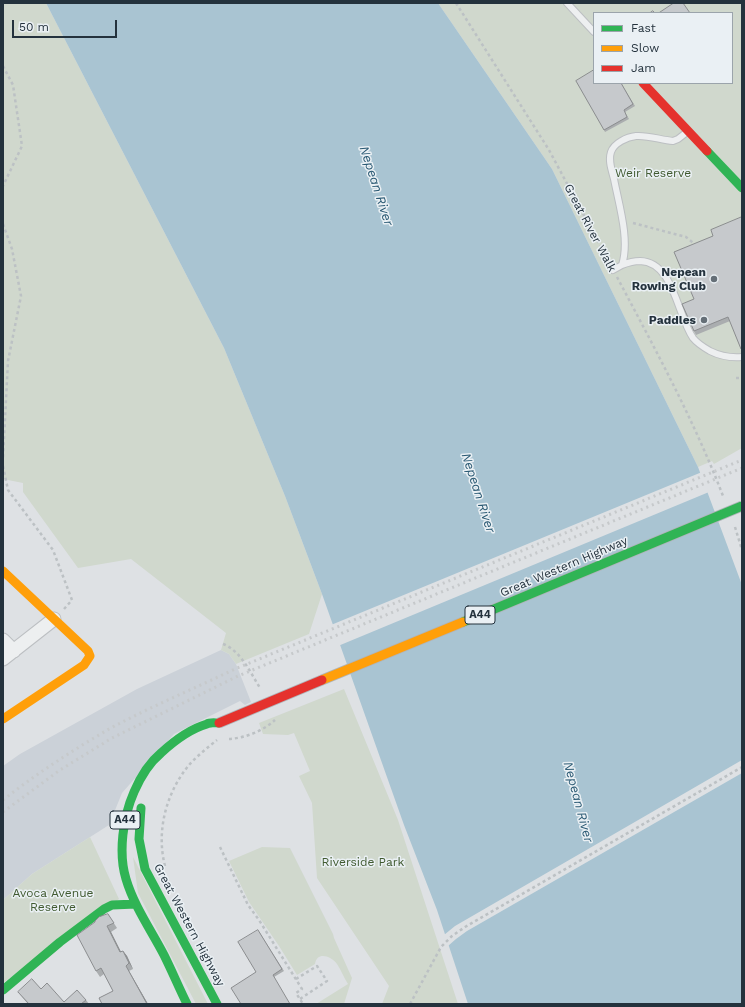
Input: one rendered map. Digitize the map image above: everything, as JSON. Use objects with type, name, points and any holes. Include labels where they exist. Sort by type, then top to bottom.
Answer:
[{"type":"main road","points":[[644,84],[742,188]]},
{"type":"main road","name":"Great Western Highway","points":[[164,762],[182,747],[219,723],[742,506]]},
{"type":"main road","points":[[3,571],[88,651],[90,656],[84,665],[75,672],[3,719]]},
{"type":"main road","name":"Great Western Highway","points":[[187,1004],[164,955],[136,904],[126,879],[123,865],[123,834],[131,799],[139,781],[156,757],[180,738],[208,723],[219,723]]},
{"type":"main road","name":"Great Western Highway","points":[[143,802],[139,820],[138,845],[145,869],[217,1004]]},
{"type":"main road","points":[[3,990],[60,942],[104,909],[117,904],[136,904]]},
{"type":"street","points":[[3,659],[54,619]]},
{"type":"street","points":[[3,640],[14,651]]},
{"type":"lane","points":[[567,3],[593,31]]},
{"type":"lane","points":[[622,265],[625,256],[625,246],[622,218],[610,161],[611,151],[614,147],[625,140],[636,136],[673,141],[678,140],[688,131]]},
{"type":"lane","points":[[613,270],[622,265],[639,261],[658,267],[668,282],[693,339],[716,354],[734,358],[742,357]]},
{"type":"path","name":"Great River Walk","points":[[456,3],[549,150],[657,353],[710,461]]},
{"type":"path","points":[[3,66],[13,85],[22,146],[3,186]]},
{"type":"path","points":[[622,218],[642,226],[686,237],[697,245],[696,248]]},
{"type":"path","points":[[3,224],[12,249],[21,296],[8,361],[3,458]]},
{"type":"path","points":[[736,378],[742,378]]},
{"type":"path","points":[[3,466],[8,490],[53,550],[72,600],[54,619]]},
{"type":"path","points":[[738,535],[742,550]]},
{"type":"path","points":[[166,870],[162,855],[161,838],[167,804],[177,783],[196,757],[221,738]]},
{"type":"path","points":[[410,1004],[441,947],[464,927],[742,767]]},
{"type":"path","points":[[220,847],[248,905],[302,989],[296,993],[303,1004]]},
{"type":"path","points":[[296,979],[317,966],[327,981],[300,999]]},
{"type":"shaded area","points":[[221,650],[229,654],[236,664],[251,702],[245,705],[240,701],[174,734],[122,793],[109,825],[32,874],[3,900],[3,766],[20,754],[137,689]]},
{"type":"green space","points":[[3,3],[46,3],[224,348],[285,496],[322,594],[309,634],[236,664],[229,654],[221,650],[226,633],[131,559],[78,568],[23,492],[23,483],[3,479]]},
{"type":"green space","name":"Weir Reserve","points":[[438,3],[742,3],[742,448],[714,464],[712,461],[698,467],[552,169]]},
{"type":"green space","name":"Riverside Park","points":[[344,689],[398,820],[458,1004],[382,1004],[389,986],[317,878],[312,803],[299,776],[310,771],[294,733],[288,735],[263,734],[259,723]]},
{"type":"green space","name":"Avoca Avenue Reserve","points":[[90,837],[119,899],[3,983],[3,900],[32,874]]},
{"type":"green space","points":[[262,847],[290,848],[333,934],[352,978],[344,1004],[316,1004],[348,984],[334,961],[324,956],[318,957],[315,964],[297,975],[249,902],[229,861]]},
{"type":"green space","points":[[133,857],[208,1004],[196,1004],[138,893]]},
{"type":"water","name":"Nepean River","points":[[46,3],[438,3],[552,169],[698,467],[742,585],[742,1004],[468,1004],[437,910],[404,825],[322,594],[285,496],[224,348]]},
{"type":"pier","points":[[702,472],[709,492],[338,646],[331,625]]},
{"type":"pier","points":[[742,760],[742,773],[467,931],[448,946],[444,935],[455,926]]},
{"type":"building","points":[[674,3],[683,3],[689,12],[660,12]]},
{"type":"building","points":[[593,71],[593,84],[622,84],[633,104],[624,110],[627,117],[604,130],[576,81]]},
{"type":"building","name":"Nepean Rowing Club","points":[[742,217],[741,349],[728,317],[694,331],[682,304],[694,299],[674,252],[713,236],[711,230]]},
{"type":"building","points":[[108,914],[114,923],[107,926],[120,952],[123,951],[129,963],[126,966],[147,1004],[102,1004],[99,998],[113,991],[101,968],[96,971],[77,935],[95,922],[99,917]]},
{"type":"building","points":[[258,930],[282,969],[273,975],[290,1004],[241,1004],[231,988],[256,972],[238,942]]},
{"type":"building","points":[[32,979],[41,989],[47,983],[64,1002],[77,990],[86,1000],[81,1004],[29,1004],[18,992]]},
{"type":"railway","points":[[3,800],[28,781],[109,729],[235,669],[742,460]]},
{"type":"railway","points":[[3,812],[60,770],[112,738],[238,676],[742,468]]},
{"type":"traffic: fast","points":[[707,151],[742,188]]},
{"type":"traffic: fast","points":[[463,622],[742,506]]},
{"type":"traffic: fast","points":[[187,1004],[164,955],[129,889],[122,858],[123,835],[127,812],[134,792],[142,776],[153,761],[171,744],[188,732],[208,723],[219,723]]},
{"type":"traffic: fast","points":[[141,808],[139,839],[145,869],[217,1004]]},
{"type":"traffic: fast","points":[[3,990],[60,942],[104,909],[112,905],[136,904]]},
{"type":"traffic: slow","points":[[3,571],[88,651],[90,656],[84,665],[3,719]]},
{"type":"traffic: slow","points":[[322,680],[463,622]]},
{"type":"traffic: jam","points":[[644,84],[707,151]]},
{"type":"traffic: jam","points":[[219,723],[322,680]]},
{"type":"place","name":"Nepean Rowing Club","points":[[714,279]]},
{"type":"place","name":"Paddles","points":[[704,320]]}]
